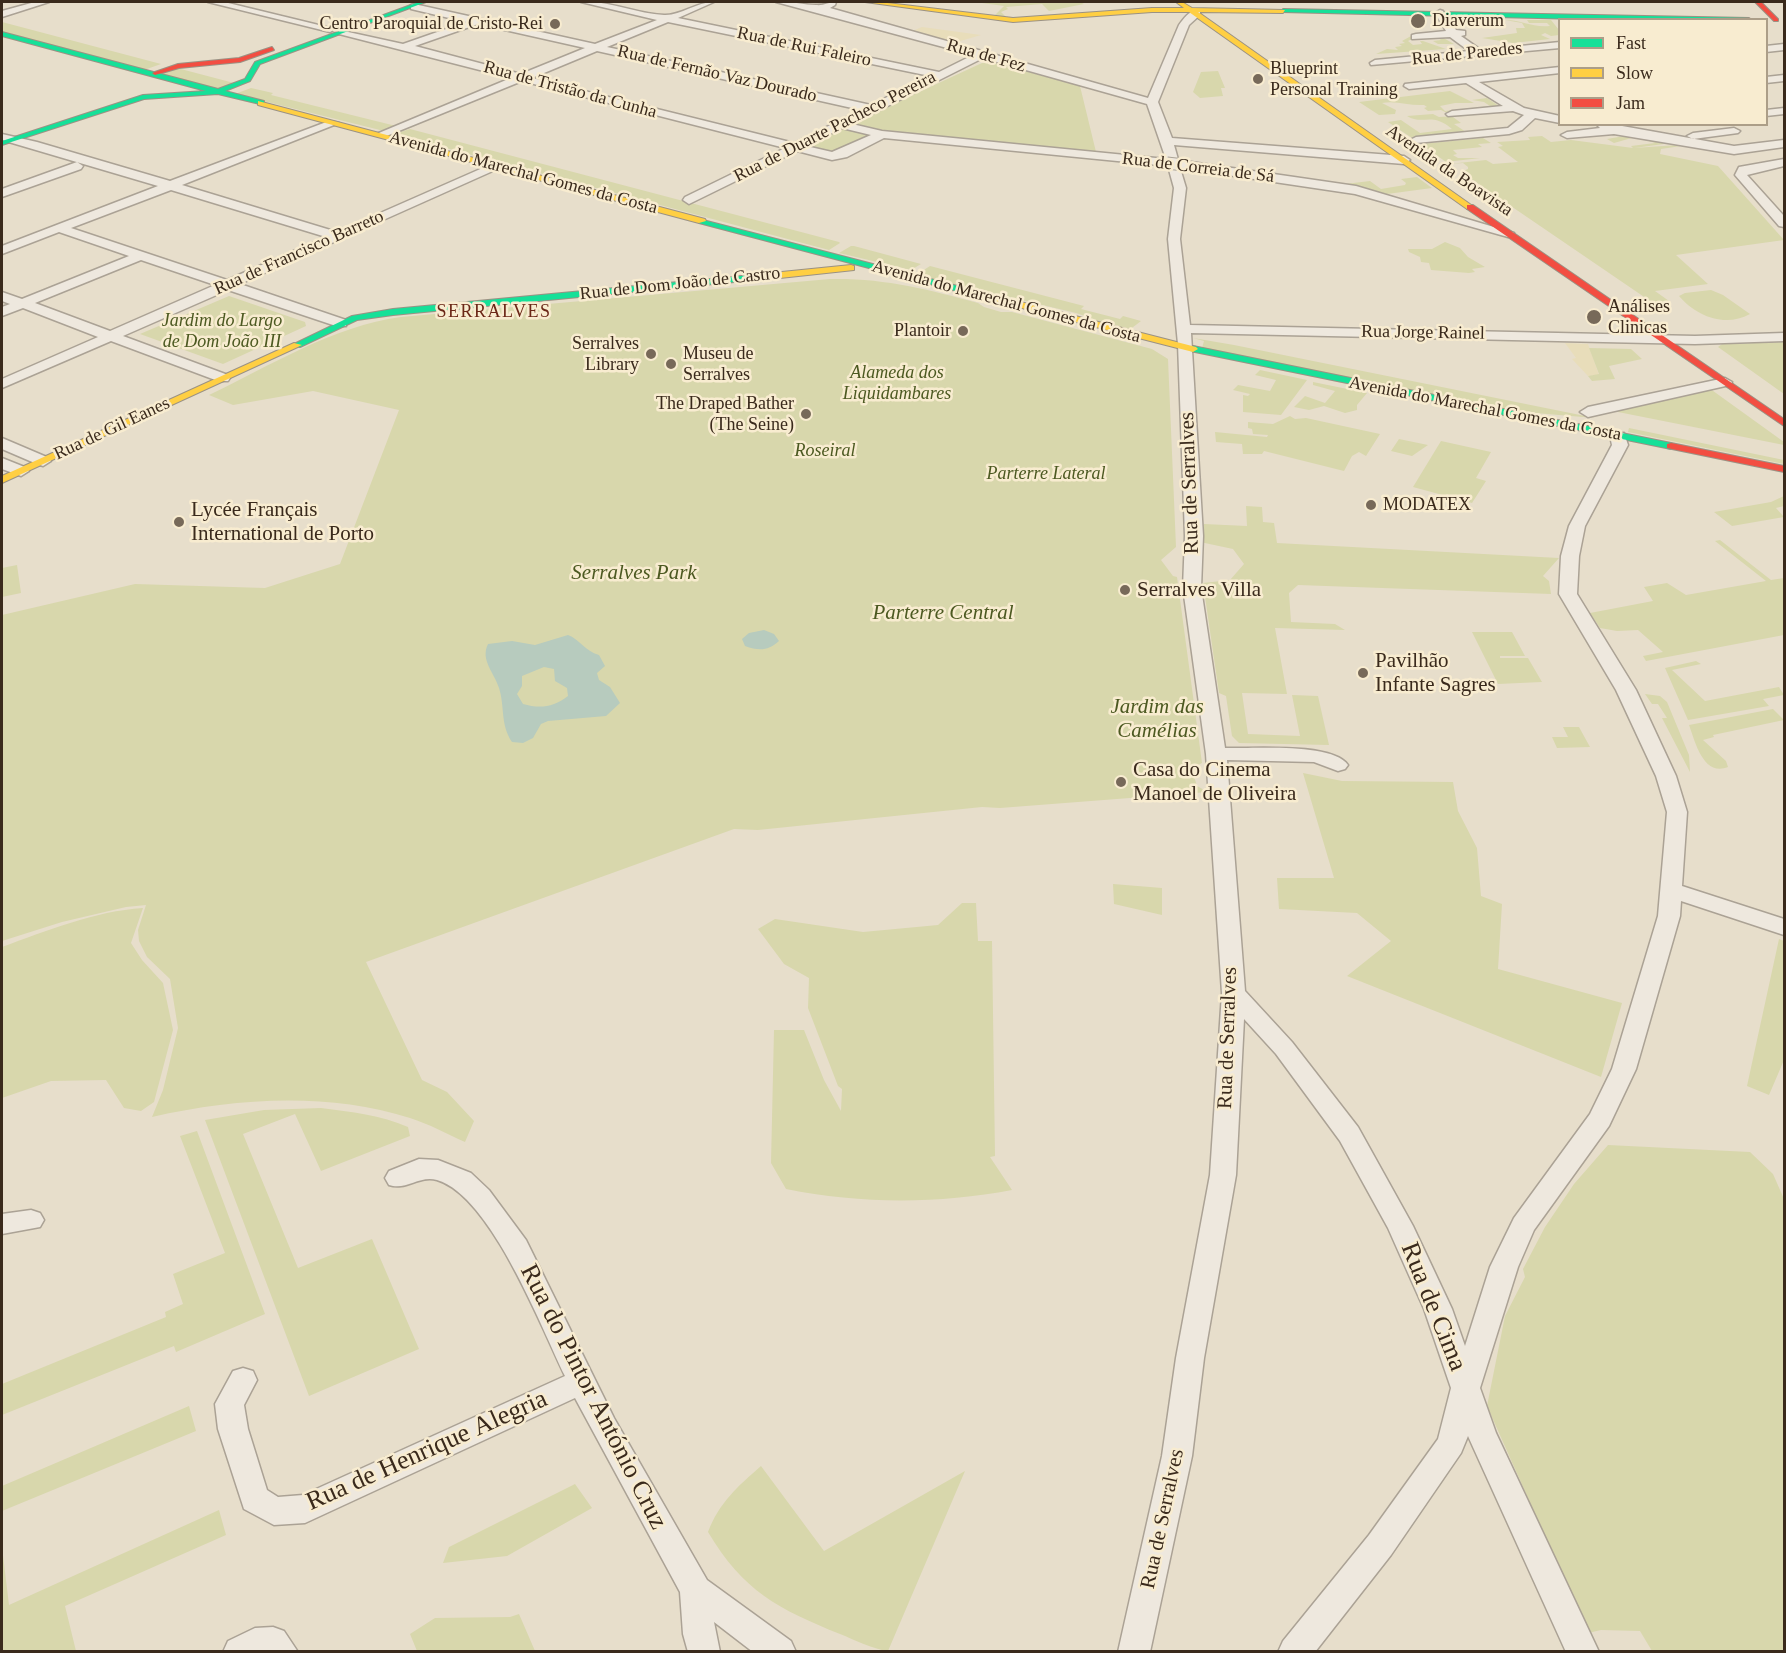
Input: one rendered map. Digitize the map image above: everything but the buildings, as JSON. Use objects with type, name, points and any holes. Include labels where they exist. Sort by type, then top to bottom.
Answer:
[{"type":"main road","points":[[868,2],[1013,20],[1198,8],[1246,10],[1265,7],[1661,18]]},
{"type":"main road","points":[[1164,10],[1178,2]]},
{"type":"main road","name":"Avenida da Boavista","points":[[1178,2],[1198,8],[1404,160],[1635,322],[1785,423]]},
{"type":"main road","points":[[1758,2],[1776,20]]},
{"type":"main road","points":[[143,97],[141,95],[146,80],[152,74],[178,66],[247,58],[413,3]]},
{"type":"main road","points":[[1216,10],[1235,23],[1246,10]]},
{"type":"main road","points":[[2,20],[263,88]]},
{"type":"main road","points":[[4,140],[143,97],[217,92],[248,80],[253,66],[257,63],[337,30]]},
{"type":"main road","name":"Avenida do Marechal Gomes da Costa","points":[[3,35],[1185,348],[1624,426],[1785,469]]},
{"type":"main road","name":"Avenida do Marechal Gomes da Costa","points":[[385,120],[432,132]]},
{"type":"main road","name":"Avenida da Boavista","points":[[1411,141],[1427,155]]},
{"type":"main road","name":"Avenida do Marechal Gomes da Costa","points":[[671,195],[710,205]]},
{"type":"main road","points":[[828,254],[843,246]]},
{"type":"main road","name":"Rua de Dom João de Castro","points":[[791,273],[828,254]]},
{"type":"main road","name":"Rua de Dom João de Castro","points":[[223,378],[340,323],[385,313],[872,266]]},
{"type":"main road","name":"Avenida do Marechal Gomes da Costa","points":[[1165,324],[1251,345]]},
{"type":"main road","points":[[1681,327],[1717,355]]},
{"type":"main road","name":"Rua de Gil Eanes","points":[[2,480],[223,378]]},
{"type":"main road","name":"Avenida do Marechal Gomes da Costa","points":[[1569,409],[1588,412],[1624,426]]},
{"type":"street","points":[[2,14],[44,2]]},
{"type":"street","name":"Rua de Tristão da Cunha","points":[[213,2],[403,46],[798,148]]},
{"type":"street","name":"Rua de Rui Faleiro","points":[[586,2],[939,75]]},
{"type":"street","points":[[380,135],[709,2]]},
{"type":"street","name":"Rua de Fez","points":[[781,2],[821,9],[1152,102]]},
{"type":"street","points":[[821,9],[836,2]]},
{"type":"street","name":"Rua de Fernão Vaz Dourado","points":[[413,3],[478,21],[872,109]]},
{"type":"street","points":[[1185,348],[1174,239],[1180,188],[1175,164],[1152,102],[1184,25],[1198,8]]},
{"type":"street","points":[[1164,10],[1184,25]]},
{"type":"street","points":[[1440,13],[1456,33],[1479,53],[1514,75]]},
{"type":"street","points":[[403,46],[478,21]]},
{"type":"street","points":[[1416,37],[1456,33]]},
{"type":"street","name":"Rua de Paredes","points":[[1375,63],[1558,45]]},
{"type":"street","points":[[1768,49],[1785,47]]},
{"type":"street","name":"Rua de Duarte Pacheco Pereira","points":[[689,200],[798,148],[981,55]]},
{"type":"street","points":[[1409,86],[1558,70]]},
{"type":"street","points":[[1768,80],[1785,78]]},
{"type":"street","points":[[1467,80],[1513,108],[1531,115],[1558,120]]},
{"type":"street","points":[[1452,114],[1513,108]]},
{"type":"street","points":[[1768,113],[1785,111]]},
{"type":"street","points":[[1411,141],[1509,131],[1518,128],[1531,115]]},
{"type":"street","points":[[2,250],[333,123]]},
{"type":"street","name":"Rua de Correia de Sá","points":[[842,126],[882,134],[1175,164],[1356,190],[1508,233]]},
{"type":"street","points":[[1605,126],[1612,130],[1734,150]]},
{"type":"street","points":[[1567,135],[1656,126]]},
{"type":"street","points":[[1725,126],[1762,146]]},
{"type":"street","points":[[1665,139],[1734,131]]},
{"type":"street","points":[[798,148],[838,156],[882,134]]},
{"type":"street","points":[[4,140],[10,146],[323,242]]},
{"type":"street","points":[[4,140],[28,142],[337,236]]},
{"type":"street","points":[[1167,141],[1404,160]]},
{"type":"street","points":[[1638,148],[1688,142]]},
{"type":"street","points":[[1689,155],[1785,144]]},
{"type":"street","points":[[1785,163],[1743,170],[1741,175],[1785,223]]},
{"type":"street","points":[[2,193],[77,166]]},
{"type":"street","name":"Rua de Francisco Barreto","points":[[2,384],[498,166]]},
{"type":"street","points":[[59,228],[340,323]]},
{"type":"street","points":[[2,312],[140,256]]},
{"type":"street","points":[[2,296],[223,378]]},
{"type":"street","name":"Rua Jorge Rainel","points":[[1184,329],[1663,339]]},
{"type":"street","name":"Avenida da Boavista","points":[[1663,339],[1785,337]]},
{"type":"street","name":"Rua de Serralves","points":[[1134,1652],[1177,1456],[1190,1358],[1222,1175],[1234,993],[1216,754],[1192,588],[1194,536],[1185,348]]},
{"type":"street","name":"Avenida do Marechal Gomes da Costa","points":[[1588,412],[1725,381]]},
{"type":"street","points":[[1294,1652],[1380,1545],[1451,1443],[1490,1308],[1523,1225],[1600,1119],[1624,1069],[1669,916],[1677,812],[1666,776],[1626,690],[1568,594],[1570,556],[1577,526],[1620,445],[1624,426]]},
{"type":"street","points":[[2,443],[44,461]]},
{"type":"street","points":[[2,463],[21,471]]},
{"type":"street","points":[[1216,754],[1317,756],[1338,765]]},
{"type":"street","points":[[1671,890],[1785,927]]},
{"type":"street","name":"Rua de Cima","points":[[1234,993],[1284,1048],[1349,1134],[1400,1226],[1438,1309],[1465,1389],[1518,1515],[1583,1652]]},
{"type":"street","name":"Rua do Pintor António Cruz","points":[[398,1178],[419,1169],[438,1170],[462,1180],[480,1197],[518,1248],[582,1382],[665,1538],[696,1590],[780,1652]]},
{"type":"street","points":[[2,1224],[32,1220]]},
{"type":"street","name":"Rua de Henrique Alegria","points":[[243,1380],[229,1404],[233,1429],[255,1499],[274,1511],[304,1509],[582,1382]]},
{"type":"street","points":[[696,1590],[699,1634],[704,1652]]},
{"type":"street","points":[[239,1652],[255,1644],[273,1642],[282,1652]]},
{"type":"shaded area","points":[[922,27],[981,35],[950,44],[910,32]]},
{"type":"shaded area","points":[[1565,343],[1588,344],[1599,375],[1588,376],[1572,359],[1576,358]]},
{"type":"shaded area","points":[[764,630],[774,634],[779,641],[763,649],[745,646],[742,639],[749,633]]},
{"type":"shaded area","points":[[568,635],[576,639],[590,651],[599,655],[605,666],[597,673],[599,680],[610,687],[620,703],[606,716],[548,721],[541,724],[533,738],[523,743],[512,742],[504,722],[501,695],[487,661],[486,650],[488,644],[512,641],[535,645]],"holes":[[[544,667],[554,669],[555,681],[567,688],[568,696],[547,706],[523,704],[517,694],[522,686],[522,676]]]},
{"type":"green space","points":[[1080,2],[1084,4],[1049,11],[1042,4],[1006,7],[1008,9],[1001,12],[1005,16],[994,16],[1004,6],[982,3]]},
{"type":"green space","points":[[1505,20],[1550,26],[1547,23],[1529,23],[1527,20],[1551,20],[1558,29],[1558,35],[1551,36],[1545,33],[1541,35],[1550,39],[1513,43],[1482,38],[1517,33],[1516,28],[1525,28],[1522,23]]},
{"type":"green space","points":[[2,22],[161,64],[144,70],[2,32]]},
{"type":"green space","points":[[1411,36],[1415,38],[1440,36],[1454,44],[1438,44],[1433,41],[1441,40],[1436,37],[1410,40],[1408,41],[1413,45],[1422,44],[1420,41],[1423,41],[1446,49],[1376,54],[1387,49],[1398,50],[1395,47],[1402,46],[1399,44],[1405,43],[1402,41]]},
{"type":"green space","points":[[991,62],[1080,86],[1096,152],[891,132],[852,123],[982,63]]},
{"type":"green space","points":[[177,68],[234,83],[216,89],[160,74]]},
{"type":"green space","points":[[1218,71],[1225,88],[1221,88],[1223,96],[1200,98],[1193,92],[1201,72]]},
{"type":"green space","points":[[251,88],[396,126],[384,131],[235,94]]},
{"type":"green space","points":[[1450,91],[1474,103],[1440,106],[1445,111],[1490,106],[1484,102],[1472,100],[1487,98],[1499,106],[1445,112],[1428,111],[1424,105],[1387,102],[1382,103],[1396,110],[1395,114],[1379,115],[1359,102]]},
{"type":"green space","points":[[1433,114],[1439,117],[1475,115],[1453,117],[1461,123],[1454,124],[1466,132],[1412,138],[1388,122],[1401,120],[1420,133],[1452,129],[1438,121],[1418,120],[1407,116]]},
{"type":"green space","points":[[410,129],[840,243],[829,250],[393,134]]},
{"type":"green space","points":[[843,129],[874,136],[836,155],[805,147]]},
{"type":"green space","points":[[1630,135],[1671,143],[1634,148],[1678,145],[1681,146],[1661,149],[1660,154],[1718,166],[1784,240],[1676,255],[1708,284],[1655,291],[1669,301],[1653,303],[1461,172],[1468,169],[1463,163],[1449,164],[1486,160],[1493,164],[1518,162],[1498,147],[1503,146],[1497,142],[1530,140],[1528,137],[1542,136],[1551,142],[1571,140],[1633,148],[1631,146],[1655,143],[1635,137],[1614,143],[1607,139]]},
{"type":"green space","points":[[1483,138],[1491,143],[1478,144],[1482,147],[1453,150],[1457,154],[1453,155],[1458,158],[1480,158],[1446,162],[1421,144]]},
{"type":"green space","points":[[1417,177],[1432,188],[1387,194],[1345,184],[1370,181],[1381,189],[1405,185],[1406,183],[1401,179]]},
{"type":"green space","points":[[1445,242],[1460,248],[1468,257],[1485,267],[1472,269],[1475,272],[1469,273],[1431,270],[1429,263],[1421,262],[1420,257],[1409,252],[1408,249],[1432,249]]},
{"type":"green space","points":[[851,246],[921,264],[911,270],[839,253]]},
{"type":"green space","points":[[930,266],[1084,306],[1081,309],[1120,319],[1123,316],[1141,321],[1128,331],[1076,313],[916,275]]},
{"type":"green space","name":"Serralves Park","points":[[830,279],[887,282],[941,293],[1001,312],[1012,312],[1152,349],[1168,359],[1176,547],[1161,560],[1173,576],[1177,577],[1202,763],[1196,766],[1193,773],[1197,786],[1208,792],[1000,808],[982,807],[758,830],[734,829],[366,962],[422,1080],[447,1092],[474,1121],[465,1142],[410,1118],[346,1104],[314,1101],[216,1105],[152,1117],[163,1090],[178,1028],[170,979],[147,957],[139,941],[138,930],[146,905],[126,907],[62,922],[2,941],[2,615],[135,584],[265,588],[340,564],[399,410],[313,391],[233,405],[209,395],[326,338],[376,322],[401,317]]},
{"type":"green space","points":[[1711,290],[1723,295],[1750,314],[1731,320],[1712,318],[1694,309],[1679,296],[1685,293]]},
{"type":"green space","name":"Jardim do Largo de Dom João III","points":[[229,296],[305,322],[306,326],[223,364],[140,334]]},
{"type":"green space","points":[[1193,338],[1595,418],[1511,411],[1202,348],[1204,341]]},
{"type":"green space","points":[[1784,342],[1784,394],[1718,347],[1722,344]]},
{"type":"green space","points":[[1589,348],[1631,349],[1642,359],[1609,366],[1615,379],[1592,381],[1588,376],[1599,374]]},
{"type":"green space","points":[[1260,370],[1307,380],[1281,415],[1243,412],[1243,395],[1250,394],[1233,390],[1238,385],[1270,391],[1276,380],[1255,375]]},
{"type":"green space","points":[[1313,382],[1367,393],[1357,405],[1357,410],[1345,413],[1324,406],[1309,410],[1294,407],[1305,396],[1325,403],[1335,391],[1313,385]]},
{"type":"green space","points":[[1709,388],[1784,442],[1784,445],[1613,411]]},
{"type":"green space","points":[[1290,416],[1295,419],[1306,418],[1380,434],[1366,456],[1359,452],[1352,456],[1344,471],[1264,451],[1262,454],[1243,454],[1242,444],[1216,442],[1215,432],[1267,437],[1268,435],[1253,434],[1252,429],[1248,428],[1248,422],[1273,424]]},
{"type":"green space","points":[[1629,428],[1784,460],[1784,464],[1628,432]]},
{"type":"green space","points":[[1399,439],[1428,445],[1412,456],[1391,451]]},
{"type":"green space","points":[[1441,441],[1491,452],[1476,478],[1486,481],[1472,503],[1413,487]]},
{"type":"green space","points":[[1784,496],[1784,506],[1776,508],[1784,517],[1732,526],[1714,512],[1771,502]]},
{"type":"green space","points":[[1246,506],[1262,507],[1263,522],[1274,523],[1277,543],[1559,558],[1543,576],[1549,581],[1551,594],[1298,585],[1289,593],[1291,622],[1335,624],[1345,630],[1275,628],[1287,694],[1242,693],[1248,734],[1300,736],[1292,695],[1318,696],[1329,745],[1239,743],[1232,736],[1226,696],[1219,693],[1203,583],[1230,580],[1244,564],[1233,549],[1200,542],[1204,524],[1247,526]]},
{"type":"green space","points":[[1720,540],[1771,580],[1784,578],[1784,635],[1646,661],[1643,656],[1663,652],[1638,630],[1617,631],[1600,628],[1590,613],[1653,601],[1644,587],[1667,583],[1686,595],[1766,581],[1715,541]]},
{"type":"green space","points":[[17,565],[21,593],[2,597],[2,568]]},
{"type":"green space","points":[[1472,632],[1512,632],[1525,656],[1500,656],[1500,658],[1528,658],[1542,682],[1498,684]]},
{"type":"green space","points":[[1696,661],[1701,664],[1672,670],[1705,701],[1779,687],[1784,695],[1763,699],[1769,706],[1688,720],[1665,668]]},
{"type":"green space","points":[[1645,694],[1660,696],[1667,702],[1689,755],[1690,772],[1662,718],[1667,718],[1658,704],[1652,704]]},
{"type":"green space","points":[[1773,709],[1784,720],[1713,735],[1714,737],[1703,740],[1726,761],[1728,767],[1719,769],[1712,767],[1701,756],[1689,725]]},
{"type":"green space","points":[[1563,727],[1579,727],[1590,747],[1557,748],[1552,737],[1568,737]]},
{"type":"green space","points":[[1303,773],[1342,781],[1453,782],[1458,811],[1477,848],[1481,896],[1502,904],[1498,969],[1622,1003],[1601,1077],[1347,976],[1391,941],[1357,913],[1279,909],[1277,878],[1334,878]]},
{"type":"green space","points":[[1113,884],[1162,888],[1162,915],[1114,904]]},
{"type":"green space","points":[[962,903],[976,903],[978,941],[992,941],[995,1156],[990,1157],[1012,1190],[956,1198],[871,1200],[786,1189],[771,1163],[774,1030],[804,1030],[824,1080],[841,1111],[842,1089],[838,1086],[808,1008],[809,978],[784,964],[758,929],[775,919],[863,932],[938,925]]},
{"type":"green space","points":[[143,908],[131,943],[142,960],[163,983],[173,1030],[154,1102],[141,1111],[124,1108],[106,1080],[51,1081],[2,1098],[2,947],[89,917]]},
{"type":"green space","points":[[1779,939],[1784,941],[1784,1060],[1769,1095],[1747,1086]]},
{"type":"green space","points":[[321,1108],[366,1114],[387,1120],[408,1127],[410,1136],[321,1171],[295,1114],[243,1134],[298,1268],[372,1239],[419,1349],[309,1396],[205,1120],[264,1110]]},
{"type":"green space","points":[[197,1131],[265,1314],[176,1352],[174,1346],[2,1415],[2,1384],[166,1317],[165,1312],[183,1304],[173,1274],[225,1253],[180,1136]]},
{"type":"green space","points":[[1608,1145],[1750,1152],[1773,1174],[1784,1199],[1784,1651],[1652,1651],[1640,1631],[1601,1630],[1588,1633],[1487,1406],[1505,1316],[1525,1277],[1523,1269],[1545,1227],[1574,1184]]},
{"type":"green space","points":[[189,1406],[196,1431],[2,1511],[2,1486]]},
{"type":"green space","points":[[761,1466],[824,1551],[965,1471],[888,1651],[818,1625],[780,1606],[749,1584],[721,1552],[708,1532],[712,1522],[730,1496]]},
{"type":"green space","points":[[575,1484],[592,1508],[507,1556],[443,1563],[449,1547]]},
{"type":"green space","points":[[219,1510],[226,1535],[65,1606],[76,1651],[2,1651],[2,1547],[9,1605]]},
{"type":"green space","points":[[519,1614],[535,1651],[417,1651],[410,1634],[435,1618],[510,1617]]},
{"type":"traffic: fast","points":[[2,143],[143,97],[217,92],[248,80],[257,63],[423,2]]},
{"type":"traffic: fast","points":[[1283,11],[1645,18]]},
{"type":"traffic: fast","points":[[2,34],[261,103]]},
{"type":"traffic: fast","points":[[702,221],[974,293]]},
{"type":"traffic: fast","points":[[297,345],[355,318],[393,312],[752,278]]},
{"type":"traffic: fast","points":[[1193,349],[1671,446]]},
{"type":"traffic: slow","points":[[868,2],[1013,20],[1152,10],[1283,11]]},
{"type":"traffic: slow","points":[[1179,2],[1470,207]]},
{"type":"traffic: slow","points":[[261,103],[702,221]]},
{"type":"traffic: slow","points":[[752,278],[851,268]]},
{"type":"traffic: slow","points":[[974,293],[1193,349]]},
{"type":"traffic: slow","points":[[2,480],[297,345]]},
{"type":"traffic: jam","points":[[1758,2],[1776,20]]},
{"type":"traffic: jam","points":[[155,73],[178,66],[240,60],[272,49]]},
{"type":"traffic: jam","points":[[1470,207],[1784,423]]},
{"type":"traffic: jam","points":[[1671,446],[1784,469]]},
{"type":"place","name":"Diaverum","points":[[1418,21]]},
{"type":"place","name":"Centro Paroquial de Cristo-Rei","points":[[555,24]]},
{"type":"place","name":"Blueprint Personal Training","points":[[1258,79]]},
{"type":"place","name":"Análises Clinicas","points":[[1594,317]]},
{"type":"place","name":"Plantoir","points":[[963,331]]},
{"type":"place","name":"Serralves Library","points":[[651,354]]},
{"type":"place","name":"Museu de Serralves","points":[[671,364]]},
{"type":"place","name":"The Draped Bather (The Seine)","points":[[806,414]]},
{"type":"place","name":"MODATEX","points":[[1371,505]]},
{"type":"place","name":"Lycée Français International de Porto","points":[[179,522]]},
{"type":"place","name":"Serralves Villa","points":[[1125,590]]},
{"type":"place","name":"Pavilhão Infante Sagres","points":[[1363,673]]},
{"type":"place","name":"Casa do Cinema Manoel de Oliveira","points":[[1121,782]]},
{"type":"district","name":"SERRALVES","points":[[494,312]]},
{"type":"park label","name":"Alameda dos Liquidambares","points":[[897,383]]},
{"type":"park label","name":"Roseiral","points":[[825,451]]},
{"type":"park label","name":"Parterre Lateral","points":[[1046,474]]},
{"type":"park label","name":"Parterre Central","points":[[943,613]]},
{"type":"park label","name":"Jardim das Camélias","points":[[1157,719]]}]
